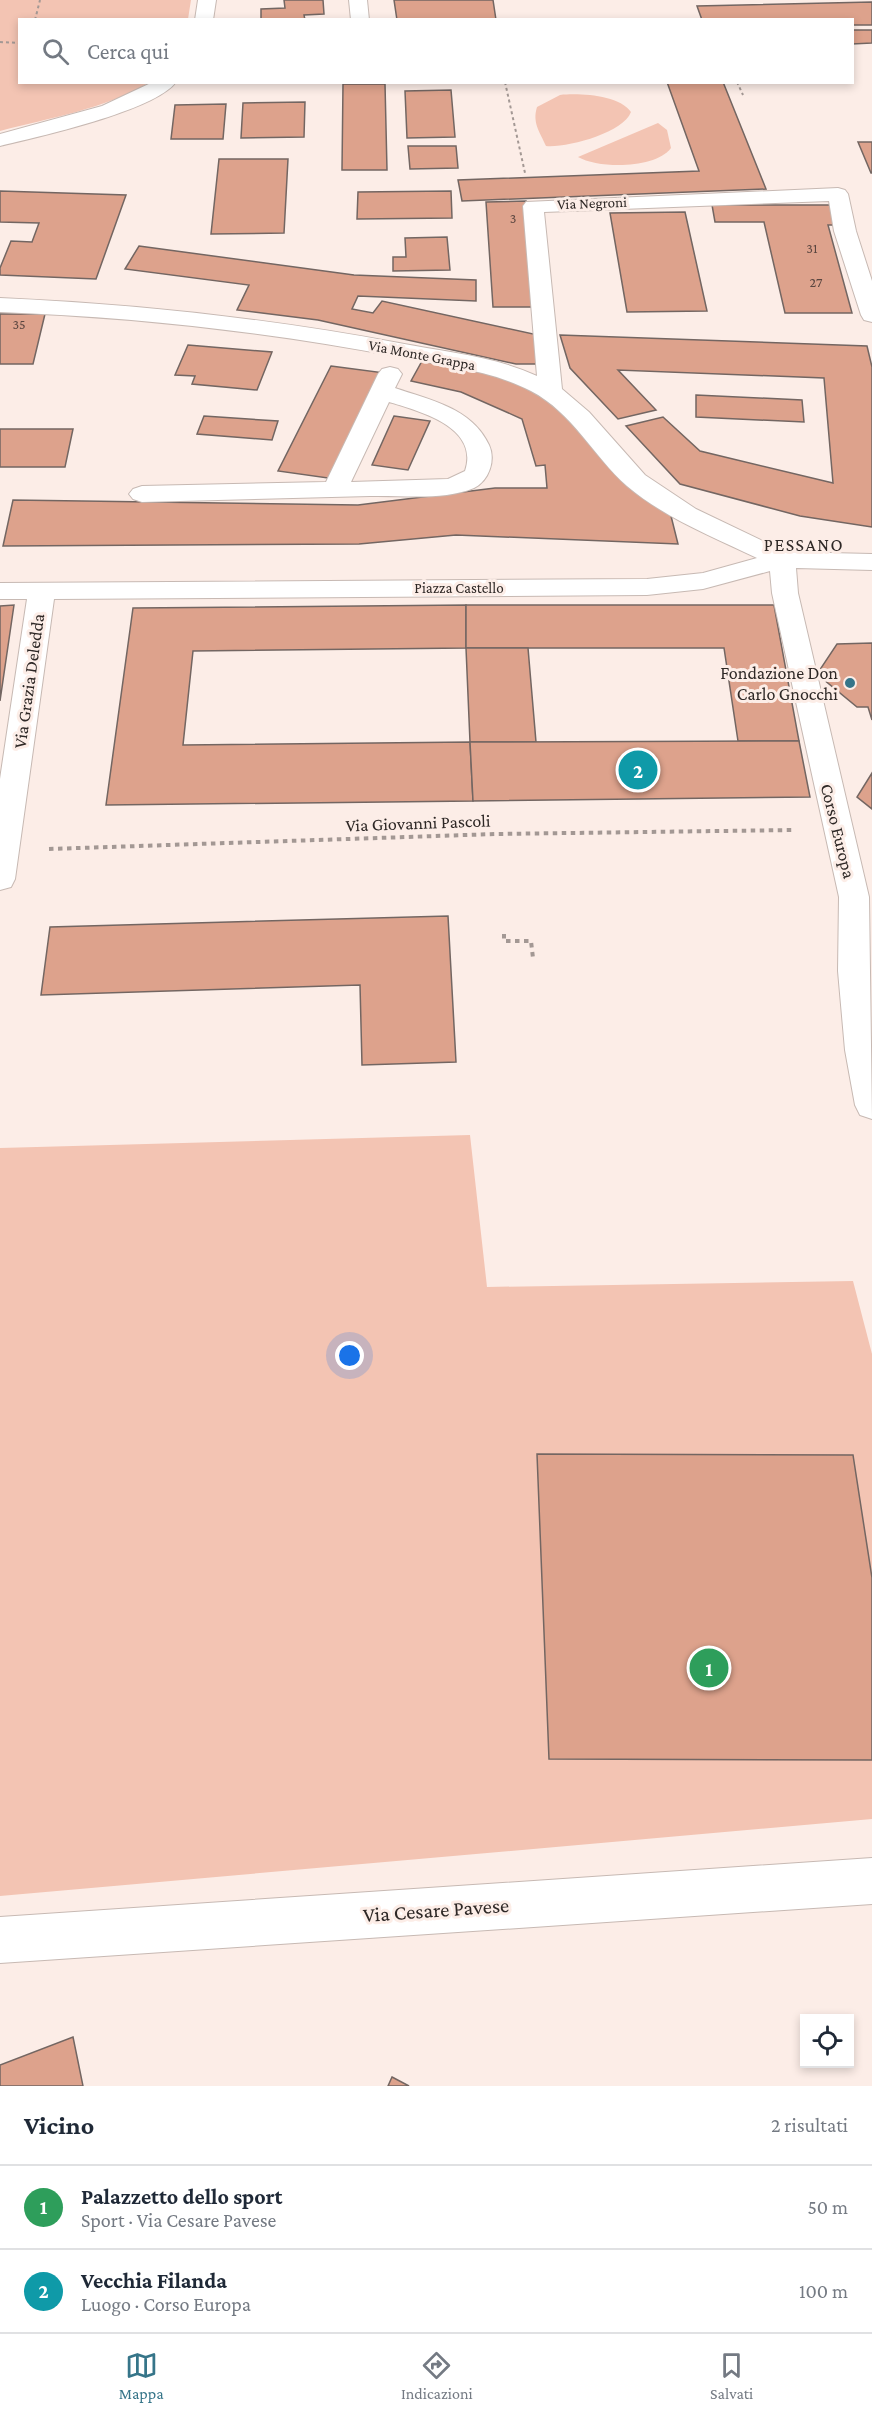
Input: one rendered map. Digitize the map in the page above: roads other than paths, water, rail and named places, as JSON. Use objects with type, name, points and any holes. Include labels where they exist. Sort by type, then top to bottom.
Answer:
[{"type":"street","points":[[204,18],[207,0]]},
{"type":"street","points":[[358,0],[360,18]]},
{"type":"street","points":[[0,140],[121,105],[153,92],[164,84]]},
{"type":"street","name":"Via Negroni","points":[[550,392],[533,206],[838,194],[854,232],[872,315]]},
{"type":"street","name":"Via Monte Grappa","points":[[0,305],[95,309],[309,334],[491,368],[521,378],[550,392],[577,412],[614,459],[646,489],[688,516],[782,560]]},
{"type":"street","points":[[334,491],[401,350]]},
{"type":"street","points":[[142,495],[452,486],[464,483],[476,474],[479,461],[477,443],[466,427],[445,415],[382,392]]},
{"type":"street","name":"Piazza Castello","points":[[0,591],[653,587],[703,581],[782,560],[872,562]]},
{"type":"street","name":"Corso Europa","points":[[782,560],[785,593],[854,897],[854,971],[861,1050],[872,1105]]},
{"type":"street","name":"Via Grazia Deledda","points":[[0,879],[42,590]]},
{"type":"street","name":"Via Cesare Pavese","points":[[0,1940],[872,1881]]},
{"type":"place","name":"Fondazione Don Carlo Gnocchi","points":[[850,683]]},
{"type":"place","name":"Vecchia Filanda","points":[[638,770]]},
{"type":"place","name":"Palazzetto dello sport","points":[[709,1668]]},
{"type":"district","name":"PESSANO","points":[[804,545]]}]
